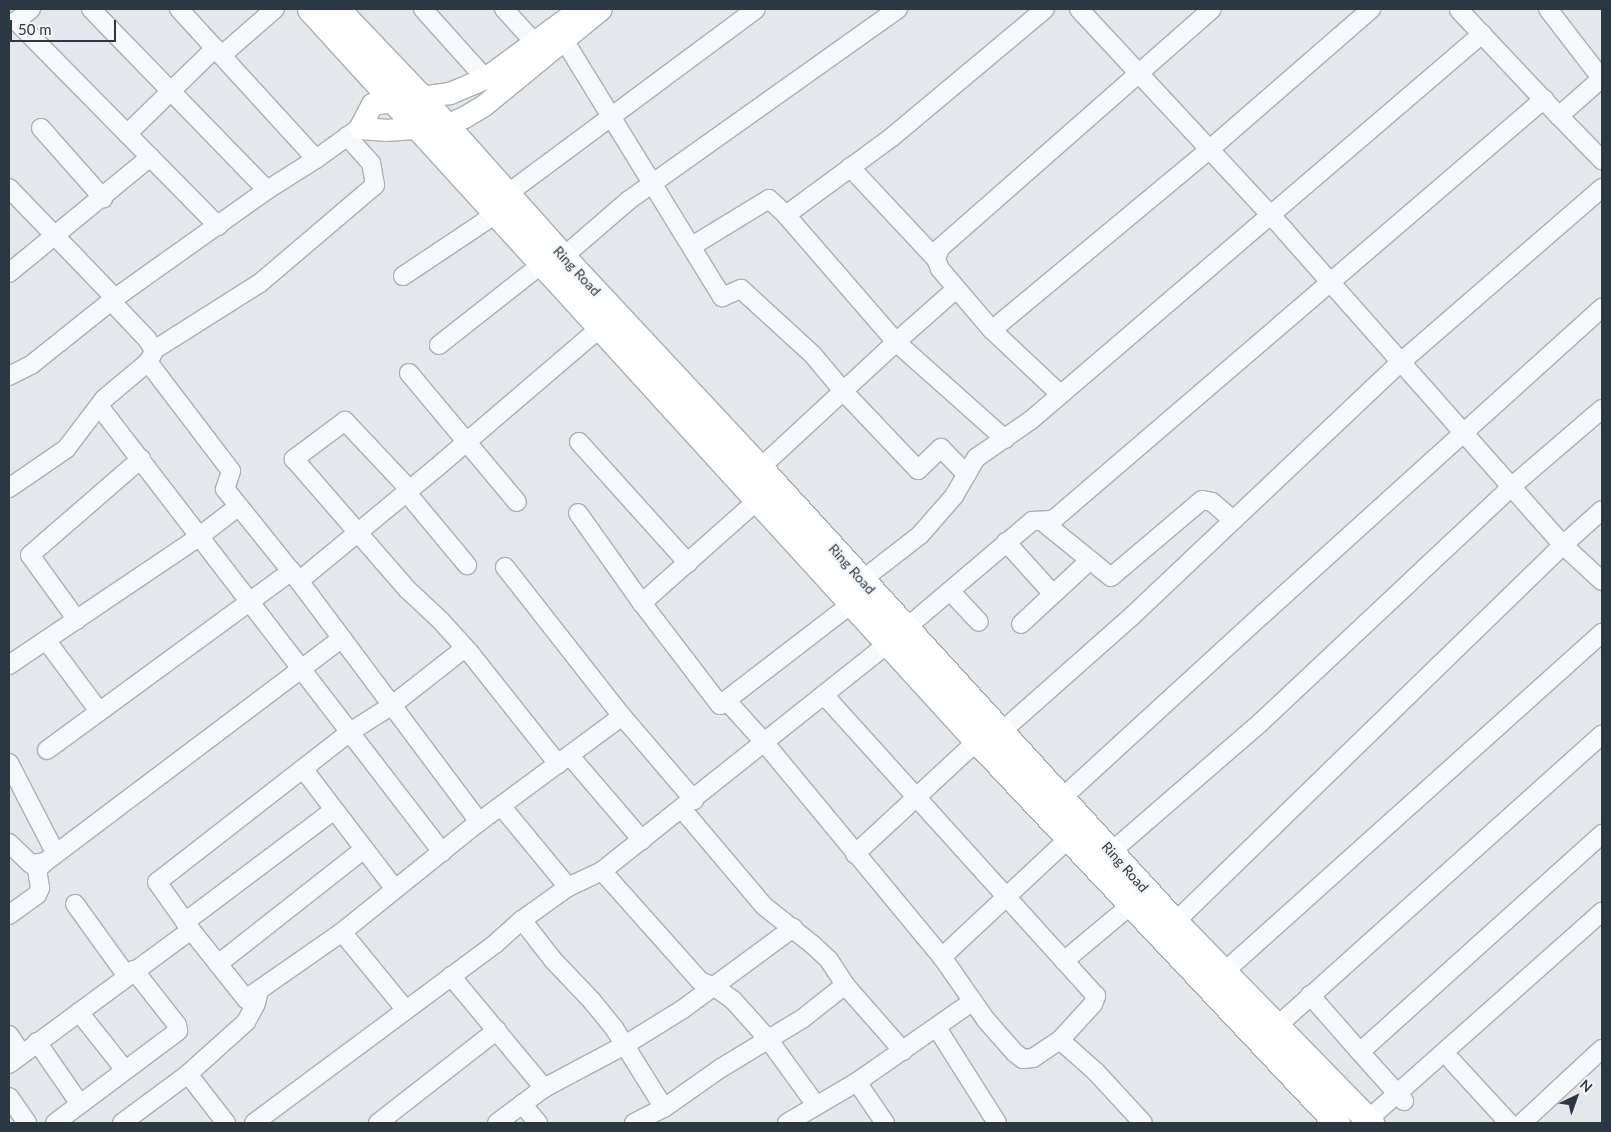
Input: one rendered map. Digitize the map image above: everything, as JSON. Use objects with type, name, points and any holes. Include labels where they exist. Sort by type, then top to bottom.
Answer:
[{"type":"highway","name":"Ring Road","points":[[310,9],[417,128],[502,204],[553,261],[760,468],[862,580],[897,636],[977,741],[1337,1123]]},
{"type":"highway","name":"Ring Road","points":[[337,9],[446,125],[502,204]]},
{"type":"highway","name":"Ring Road","points":[[553,261],[600,328],[759,499],[851,604],[897,636],[1001,732],[1175,922],[1371,1122]]},
{"type":"main road","points":[[353,132],[370,106],[423,99],[450,93],[485,78],[535,43],[595,9]]},
{"type":"main road","points":[[353,132],[446,125],[484,105],[564,40],[595,9]]},
{"type":"street","points":[[31,9],[12,18],[218,226]]},
{"type":"street","points":[[91,9],[267,190]]},
{"type":"street","points":[[179,9],[316,159]]},
{"type":"street","points":[[127,134],[171,92],[218,52],[275,9]]},
{"type":"street","points":[[423,9],[485,78]]},
{"type":"street","points":[[504,9],[535,43]]},
{"type":"street","points":[[403,276],[502,204],[612,115],[756,9]]},
{"type":"street","points":[[439,345],[553,261],[629,200],[898,9]]},
{"type":"street","points":[[786,215],[892,137],[1045,9]]},
{"type":"street","points":[[936,259],[940,248],[1212,9]]},
{"type":"street","points":[[992,330],[1209,150],[1371,9]]},
{"type":"street","points":[[1460,9],[1602,160]]},
{"type":"street","points":[[1548,9],[1602,78],[1559,116]]},
{"type":"street","points":[[1085,11],[1139,75],[1271,216],[1563,545],[1602,581]]},
{"type":"street","points":[[862,580],[920,535],[954,496],[976,458],[1005,439],[1060,394],[1271,216],[1482,34]]},
{"type":"street","points":[[564,40],[654,183],[722,297],[741,289],[813,355],[843,391],[918,470],[942,448],[967,475]]},
{"type":"street","points":[[254,1123],[451,976],[522,920],[568,888],[602,871],[897,636],[1032,521],[1053,520],[1332,284],[1544,100]]},
{"type":"street","points":[[40,128],[103,198]]},
{"type":"street","points":[[9,376],[31,365],[113,300],[267,190],[316,159],[353,132],[370,163],[374,185],[260,283],[151,356],[104,399],[66,449],[9,488]]},
{"type":"street","points":[[9,273],[103,198],[150,157]]},
{"type":"street","points":[[850,168],[936,259],[940,269],[992,330],[1060,394]]},
{"type":"street","points":[[9,188],[113,300],[231,471],[225,489],[296,576],[479,822]]},
{"type":"street","points":[[1001,732],[1132,616],[1401,362],[1602,188]]},
{"type":"street","points":[[692,246],[769,199],[786,215],[896,342],[1005,439]]},
{"type":"street","points":[[760,468],[956,289]]},
{"type":"street","points":[[1062,798],[1602,308]]},
{"type":"street","points":[[47,750],[251,603],[296,576],[360,531],[468,442],[600,328]]},
{"type":"street","points":[[409,373],[517,502]]},
{"type":"street","points":[[100,406],[442,852]]},
{"type":"street","points":[[1111,852],[1261,722],[1511,487],[1602,409]]},
{"type":"street","points":[[467,565],[408,491],[345,421],[294,459],[360,531],[408,590],[465,648],[564,760],[642,840]]},
{"type":"street","points":[[579,442],[688,563]]},
{"type":"street","points":[[77,620],[30,554],[141,460]]},
{"type":"street","points":[[642,603],[759,499]]},
{"type":"street","points":[[1042,522],[1112,577],[1202,500],[1212,502],[1233,520]]},
{"type":"street","points":[[9,665],[200,536],[238,506]]},
{"type":"street","points":[[1175,922],[1563,545],[1602,510]]},
{"type":"street","points":[[578,513],[642,603],[720,705],[851,604]]},
{"type":"street","points":[[1006,542],[1053,594]]},
{"type":"street","points":[[1021,624],[1090,560]]},
{"type":"street","points":[[505,568],[622,716],[764,906],[829,960],[846,985],[903,1051]]},
{"type":"street","points":[[950,591],[979,622]]},
{"type":"street","points":[[1224,972],[1602,633]]},
{"type":"street","points":[[9,915],[37,895],[40,888],[36,870],[342,638]]},
{"type":"street","points":[[46,640],[99,711]]},
{"type":"street","points":[[465,648],[391,706],[350,732],[304,770],[157,882],[188,926],[246,1000],[342,932],[479,822],[502,807],[622,716]]},
{"type":"street","points":[[726,700],[764,742],[942,957],[986,1020],[1015,1053],[1023,1059],[1033,1058],[1060,1040],[1096,1000],[1096,996],[824,695]]},
{"type":"street","points":[[1276,1027],[1602,735]]},
{"type":"street","points":[[855,854],[977,741]]},
{"type":"street","points":[[9,763],[51,858]]},
{"type":"street","points":[[304,770],[395,889]]},
{"type":"street","points":[[502,807],[568,888]]},
{"type":"street","points":[[9,1035],[15,1059],[130,973],[334,810]]},
{"type":"street","points":[[1360,1052],[1602,834]]},
{"type":"street","points":[[942,957],[1069,838]]},
{"type":"street","points":[[9,843],[31,864],[51,858]]},
{"type":"street","points":[[218,964],[364,849]]},
{"type":"street","points":[[602,871],[700,981],[715,987],[733,1000],[768,1039],[816,1104]]},
{"type":"street","points":[[55,1123],[178,1031],[176,1025],[130,973],[75,904]]},
{"type":"street","points":[[1064,961],[1131,905]]},
{"type":"street","points":[[1402,1098],[1602,912]]},
{"type":"street","points":[[522,920],[553,960],[592,1001],[625,1045],[664,1108]]},
{"type":"street","points":[[497,1123],[544,1088],[625,1045],[715,987],[792,928]]},
{"type":"street","points":[[1371,1122],[1452,1062],[1602,929]]},
{"type":"street","points":[[342,932],[405,1009]]},
{"type":"street","points":[[451,976],[544,1088]]},
{"type":"street","points":[[634,1123],[664,1108],[768,1039],[802,1019],[846,985]]},
{"type":"street","points":[[122,1123],[188,1074],[246,1022],[256,1003],[259,990]]},
{"type":"street","points":[[1310,995],[1402,1098]]},
{"type":"street","points":[[787,1123],[816,1104],[857,1082],[937,1028],[973,1001]]},
{"type":"street","points":[[80,1012],[125,1070]]},
{"type":"street","points":[[937,1028],[997,1123]]},
{"type":"street","points":[[378,1123],[497,1030]]},
{"type":"street","points":[[1060,1040],[1096,1072],[1143,1123]]},
{"type":"street","points":[[37,1042],[80,1104]]},
{"type":"street","points":[[1522,1123],[1602,1049]]},
{"type":"street","points":[[1452,1062],[1509,1123]]},
{"type":"street","points":[[188,1074],[226,1123]]},
{"type":"street","points":[[857,1082],[884,1123]]},
{"type":"street","points":[[9,1097],[27,1123]]},
{"type":"street","points":[[522,1104],[538,1123]]}]
